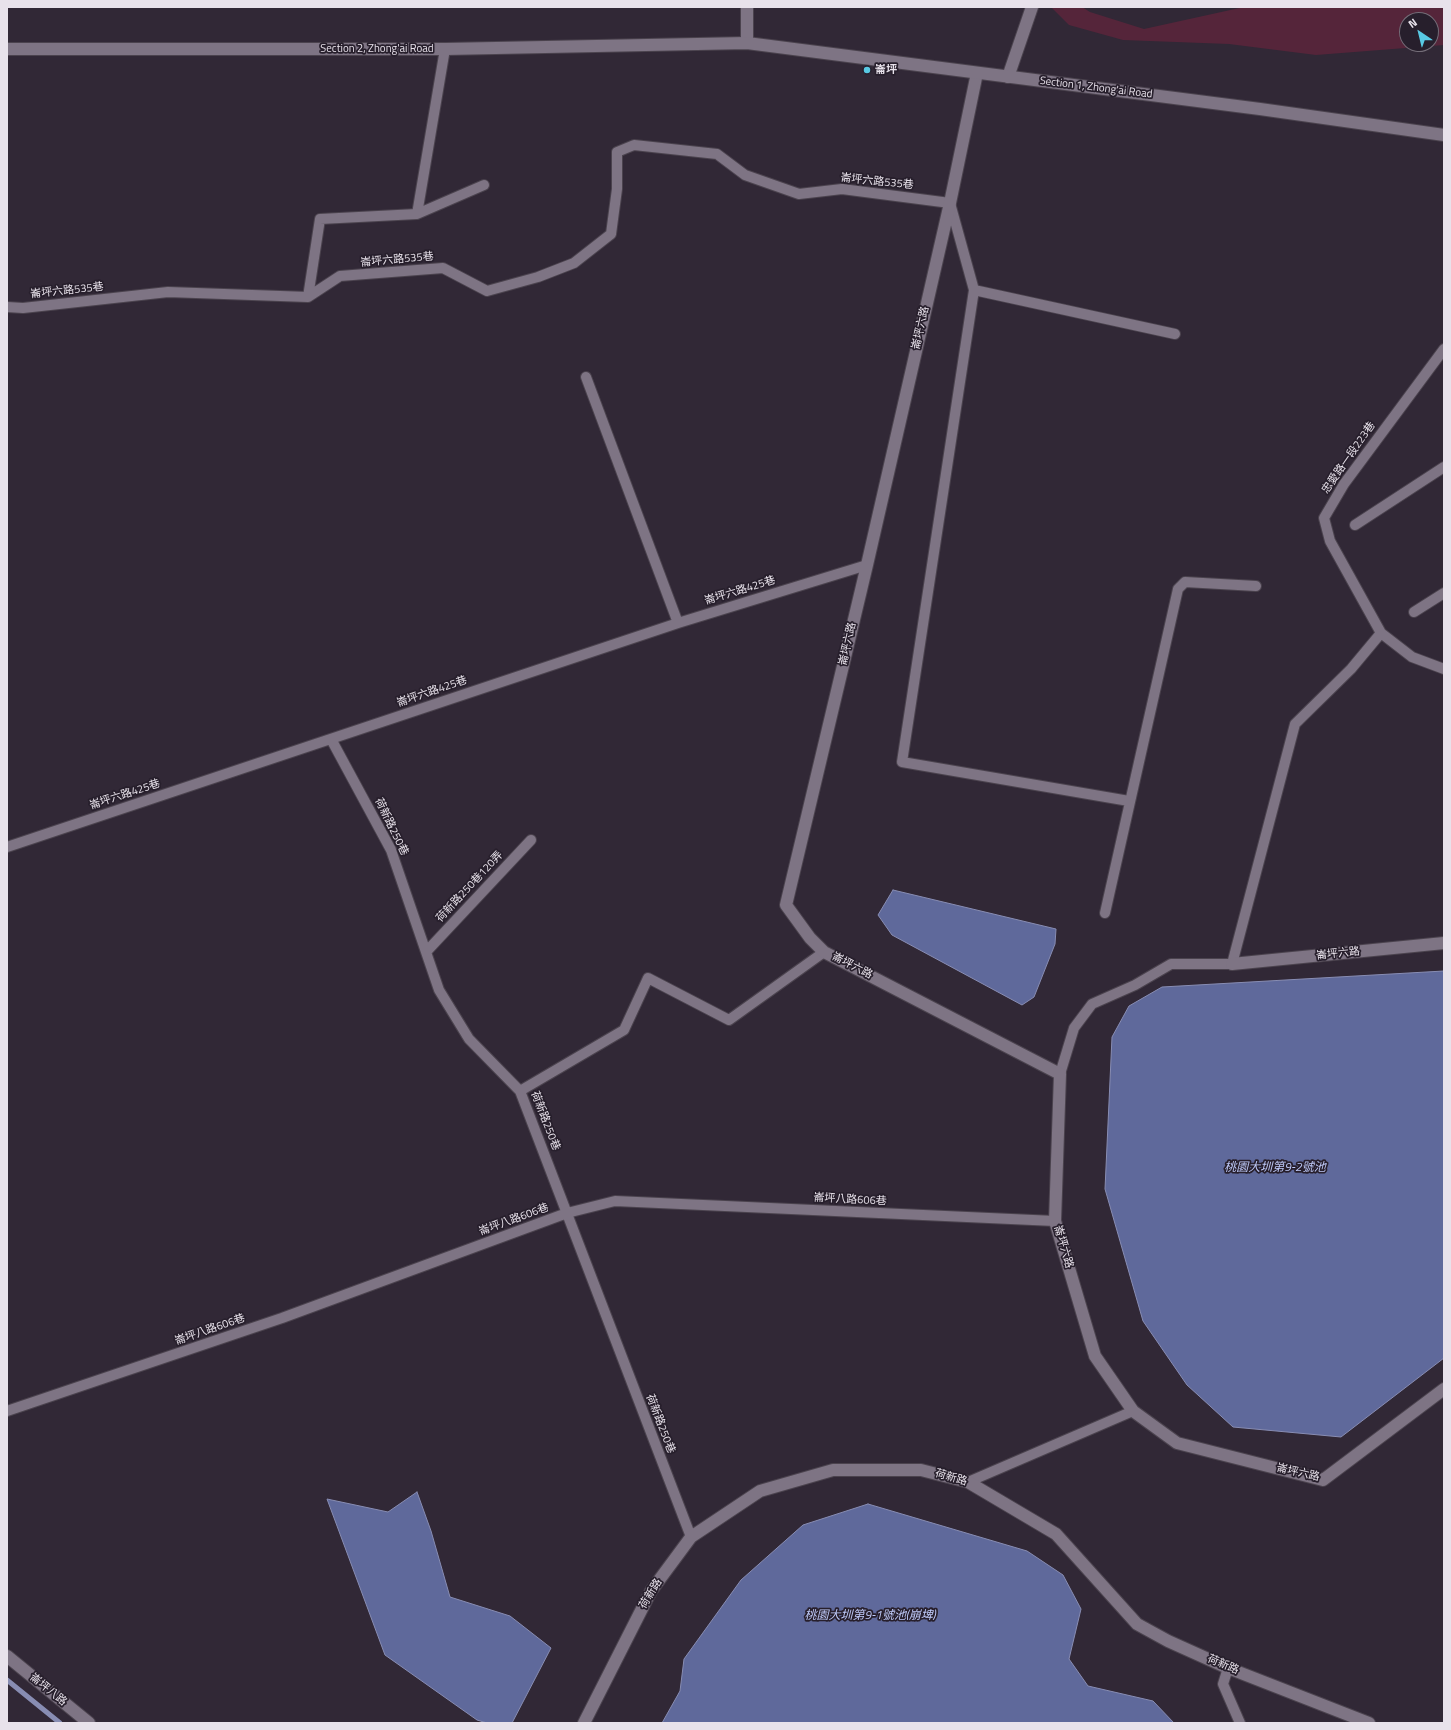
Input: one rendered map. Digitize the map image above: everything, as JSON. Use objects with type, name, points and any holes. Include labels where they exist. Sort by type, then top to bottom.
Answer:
[{"type":"street","points":[[747,7],[747,43]]},
{"type":"street","points":[[1008,77],[1032,7]]},
{"type":"street","name":"Section 2, Zhong'ai Road","points":[[7,48],[445,49],[747,43]]},
{"type":"street","name":"Section 1, Zhong'ai Road","points":[[747,43],[1260,109],[1444,135]]},
{"type":"street","name":"崙坪六路","points":[[977,73],[950,203],[867,565],[786,905],[810,938],[824,952],[1060,1074],[1055,1221],[1095,1356],[1133,1411],[1177,1444],[1323,1480],[1444,1389]]},
{"type":"street","name":"崙坪六路","points":[[1232,964],[1444,943]]},
{"type":"street","name":"荷新路","points":[[584,1723],[651,1591],[691,1538],[760,1491],[833,1470],[921,1470],[968,1482],[1056,1534],[1137,1624],[1168,1641],[1228,1668],[1369,1723]]},
{"type":"street","name":"崙坪八路","points":[[7,1656],[89,1723]]},
{"type":"lane","points":[[417,214],[445,49]]},
{"type":"lane","name":"崙坪六路535巷","points":[[7,307],[23,308],[168,292],[308,297],[340,276],[443,268],[487,291],[538,277],[574,262],[611,234],[617,189],[617,152],[634,145],[717,154],[745,176],[800,194],[842,189],[950,203]]},
{"type":"lane","points":[[308,297],[320,219],[417,214],[484,185]]},
{"type":"lane","points":[[950,203],[974,290],[902,762],[1129,800]]},
{"type":"lane","points":[[974,290],[1175,334]]},
{"type":"lane","name":"忠愛路一段223巷","points":[[1381,633],[1330,541],[1324,518],[1344,484],[1444,348]]},
{"type":"lane","points":[[586,376],[678,623]]},
{"type":"lane","points":[[1355,525],[1444,467]]},
{"type":"lane","name":"崙坪六路425巷","points":[[7,847],[678,623],[867,565]]},
{"type":"lane","points":[[1105,913],[1129,800],[1178,589],[1186,582],[1256,586]]},
{"type":"lane","points":[[1414,612],[1444,593]]},
{"type":"lane","points":[[1060,1074],[1074,1028],[1092,1004],[1135,984],[1171,964],[1232,964],[1295,724],[1351,669],[1381,633],[1412,657],[1444,669]]},
{"type":"lane","name":"荷新路250巷","points":[[331,739],[391,850],[439,990],[469,1039],[520,1091],[691,1538]]},
{"type":"lane","name":"荷新路250巷120弄","points":[[426,952],[531,840]]},
{"type":"lane","points":[[520,1091],[624,1030],[648,978],[729,1020],[824,952]]},
{"type":"lane","name":"崙坪八路606巷","points":[[7,1411],[282,1318],[567,1213],[615,1201],[1055,1221]]},
{"type":"lane","points":[[968,1482],[1133,1411]]},
{"type":"lane","points":[[1228,1668],[1223,1684],[1240,1723]]},
{"type":"shaded area","points":[[1051,7],[1082,7],[1090,12],[1144,29],[1244,7],[1444,7],[1444,45],[1439,45],[1439,12],[1399,12],[1399,49],[1316,55],[1229,44],[1123,40],[1069,25]]},
{"type":"water","points":[[893,890],[1056,929],[1055,944],[1034,997],[1022,1005],[892,935],[878,915]]},
{"type":"water","name":"桃園大圳第9-2號池","points":[[1444,971],[1444,1358],[1341,1437],[1233,1427],[1187,1385],[1143,1321],[1105,1189],[1112,1037],[1129,1006],[1162,987]]},
{"type":"water","points":[[417,1492],[431,1531],[450,1597],[510,1616],[551,1648],[512,1723],[487,1723],[477,1720],[385,1655],[327,1499],[388,1512]]},
{"type":"water","name":"桃園大圳第9-1號池(崩埤)","points":[[868,1504],[1027,1551],[1063,1575],[1081,1609],[1069,1659],[1088,1686],[1153,1701],[1174,1723],[662,1723],[680,1691],[684,1659],[741,1580],[803,1525]]},
{"type":"waterway","points":[[7,1680],[60,1723]]},
{"type":"place","name":"崙坪","points":[[867,70]]}]
